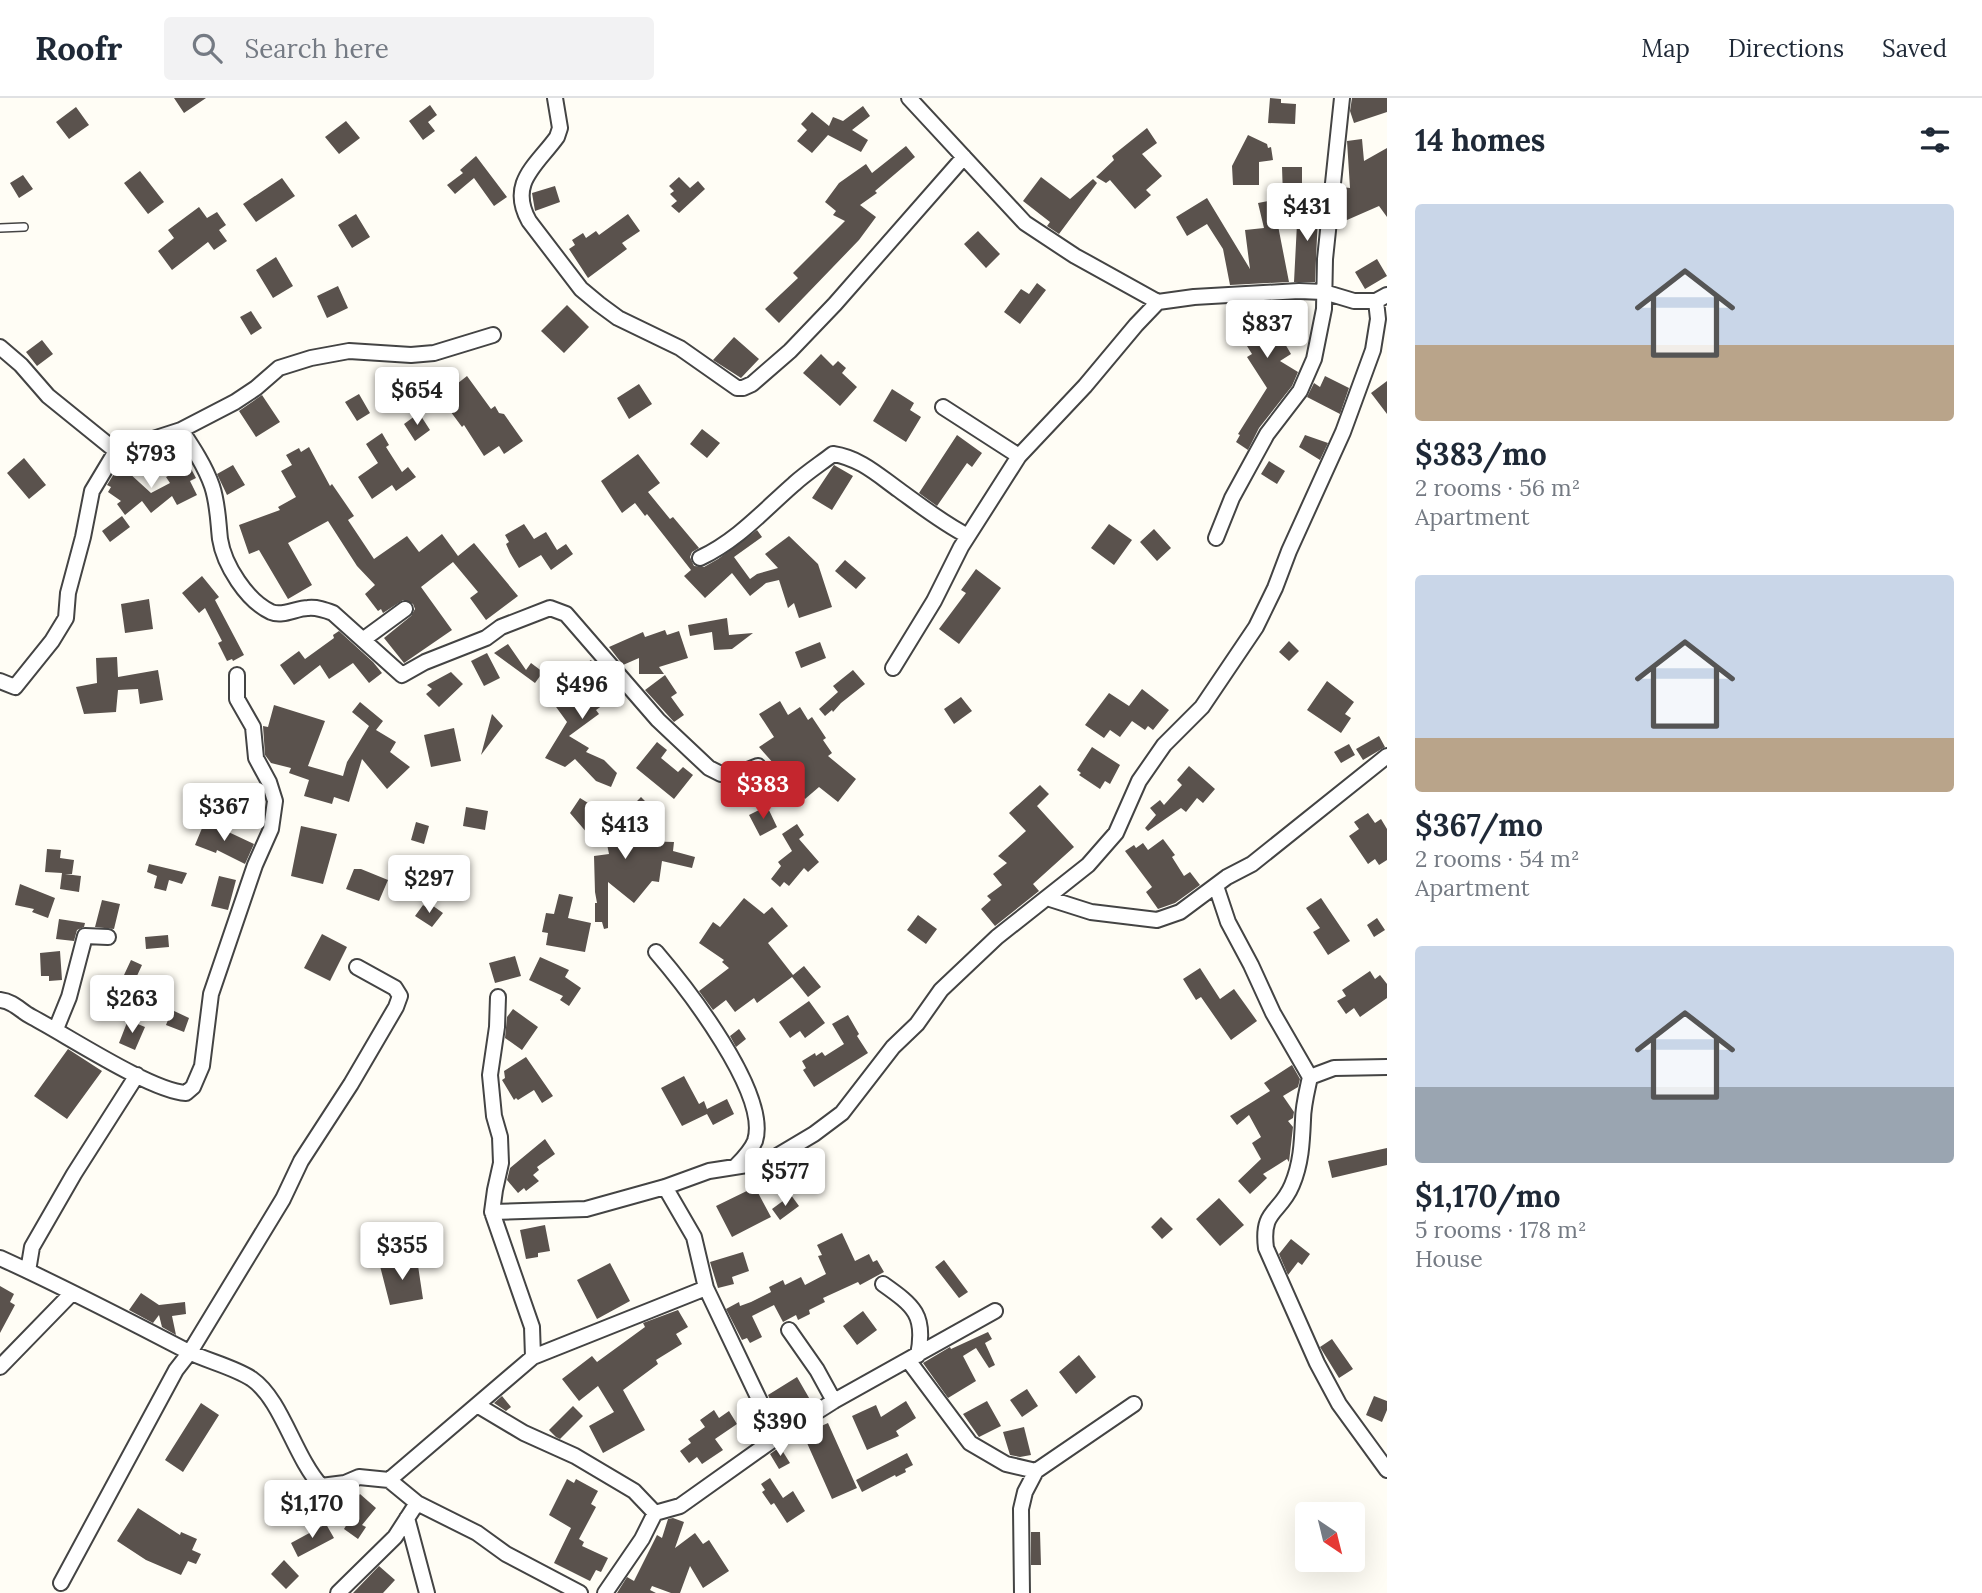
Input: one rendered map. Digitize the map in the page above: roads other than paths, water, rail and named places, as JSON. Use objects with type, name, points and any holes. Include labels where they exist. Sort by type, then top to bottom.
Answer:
[{"type":"street","points":[[555,98],[560,128],[557,137],[524,181],[520,194],[522,209],[529,221],[582,289],[598,304],[618,318],[680,348],[737,388],[752,384],[790,351],[835,304],[964,157]]},
{"type":"street","points":[[492,1212],[586,1209],[665,1187],[709,1171],[767,1162],[842,1113],[893,1047],[917,1024],[941,990],[997,937],[1088,865],[1116,833],[1139,781],[1164,746],[1202,707],[1256,627],[1347,421],[1373,350],[1381,298],[1354,301],[1324,292],[1194,297],[1158,302],[1075,256],[1025,223],[909,98]]},
{"type":"street","points":[[1216,537],[1232,498],[1267,434],[1300,391],[1308,375],[1322,326],[1327,235],[1342,98]]},
{"type":"street","points":[[893,668],[934,601],[968,536],[1019,456],[1158,302]]},
{"type":"street","points":[[0,681],[15,687],[66,618],[68,593],[92,491],[116,451],[181,430],[234,401],[279,368],[311,358],[349,351],[411,355],[434,353],[493,335]]},
{"type":"street","points":[[0,347],[21,365],[48,396],[116,451]]},
{"type":"street","points":[[943,407],[1019,456]]},
{"type":"street","points":[[181,430],[197,454],[212,487],[227,560],[258,605],[275,613],[307,608],[334,613],[402,675],[425,662],[486,638],[511,623],[550,608],[560,611],[580,629],[658,720],[709,768],[721,774],[740,773],[758,766]]},
{"type":"street","points":[[700,558],[719,549],[746,529],[795,483],[833,454],[846,456],[868,466],[951,527],[968,536]]},
{"type":"street","points":[[364,639],[405,609]]},
{"type":"street","points":[[0,1000],[12,1001],[28,1015],[175,1093],[186,1093],[193,1087],[202,1066],[212,994],[255,864],[271,829],[275,801],[269,782],[256,758],[253,727],[237,699],[237,675]]},
{"type":"street","points":[[1047,898],[1091,912],[1157,920],[1180,912],[1251,864],[1387,756]]},
{"type":"street","points":[[1216,886],[1228,922],[1273,1013],[1310,1077],[1303,1119],[1301,1160],[1292,1187],[1270,1215],[1263,1230],[1266,1248],[1317,1363],[1339,1404],[1387,1470]]},
{"type":"street","points":[[56,1029],[69,997],[85,936],[108,937]]},
{"type":"street","points":[[656,952],[710,1023],[746,1086],[756,1116],[756,1139],[748,1154],[736,1166]]},
{"type":"street","points":[[61,1583],[176,1370],[190,1352],[283,1199],[302,1161],[396,1007],[400,996],[395,988],[357,967]]},
{"type":"street","points":[[498,997],[490,1075],[494,1116],[500,1138],[501,1163],[492,1212],[532,1327],[533,1357]]},
{"type":"street","points":[[1310,1077],[1334,1068],[1387,1067]]},
{"type":"street","points":[[28,1271],[32,1247],[74,1174],[137,1075]]},
{"type":"street","points":[[665,1187],[694,1237],[706,1288],[777,1437]]},
{"type":"street","points":[[0,1258],[190,1352],[252,1379],[275,1406],[309,1474],[321,1486],[345,1483],[359,1477],[389,1480],[417,1503],[580,1593]]},
{"type":"street","points":[[883,1284],[904,1299],[915,1311],[920,1322],[922,1336],[913,1358]]},
{"type":"street","points":[[389,1480],[533,1357],[706,1288]]},
{"type":"street","points":[[0,1367],[72,1293]]},
{"type":"street","points":[[605,1593],[642,1539],[655,1513],[680,1506],[777,1437],[834,1401],[995,1311]]},
{"type":"street","points":[[789,1330],[817,1370],[834,1401]]},
{"type":"street","points":[[913,1358],[970,1443],[1006,1464],[1036,1472]]},
{"type":"street","points":[[1022,1593],[1021,1509],[1025,1492],[1036,1472],[1134,1404]]},
{"type":"street","points":[[477,1405],[524,1433],[575,1456],[634,1491],[655,1513]]},
{"type":"street","points":[[338,1593],[395,1537],[417,1503]]},
{"type":"street","points":[[407,1518],[427,1593]]},
{"type":"lane","points":[[0,228],[24,227]]}]
